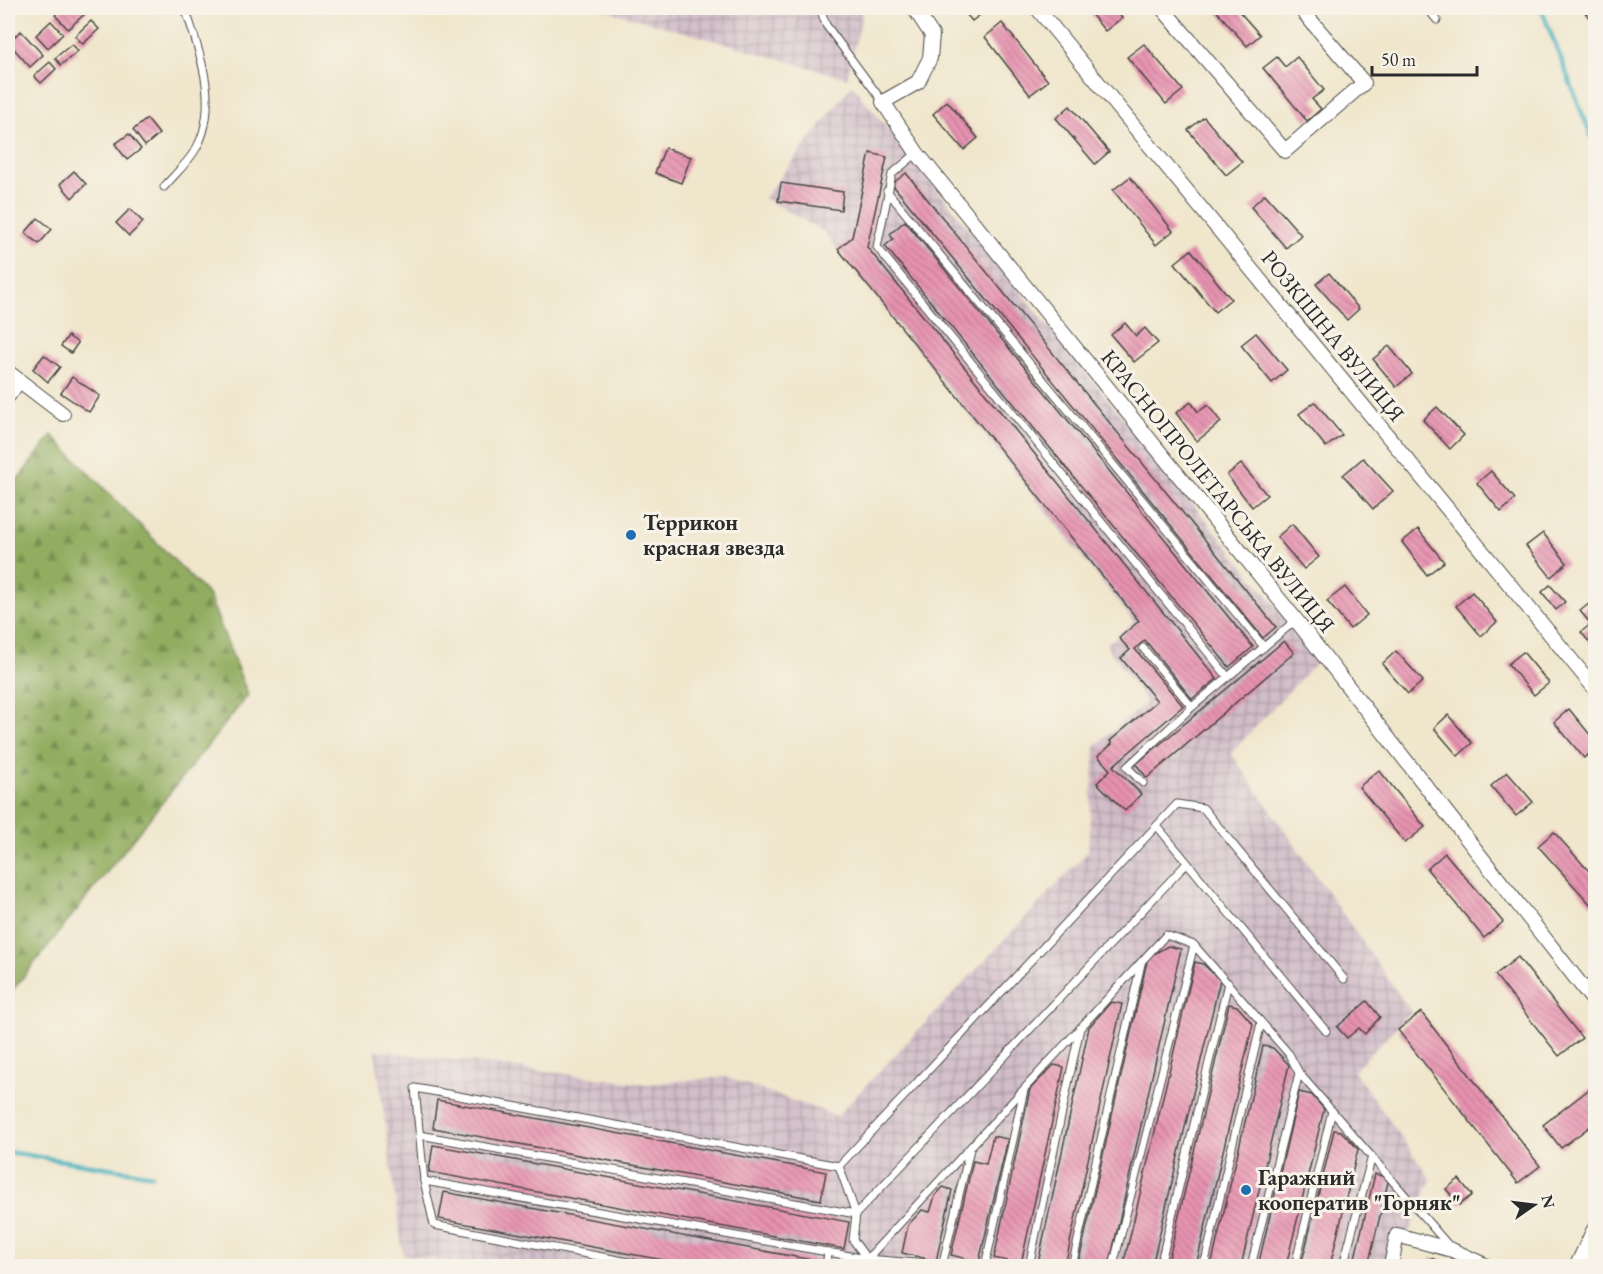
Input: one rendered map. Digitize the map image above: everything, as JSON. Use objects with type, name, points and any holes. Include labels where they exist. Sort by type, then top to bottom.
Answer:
[{"type":"main road","points":[[1580,1266],[1596,1232]]},
{"type":"street","points":[[883,102],[918,82],[930,58],[932,35],[914,8]]},
{"type":"street","name":"РОЗКІШНА ВУЛИЦЯ","points":[[1037,8],[1596,690]]},
{"type":"street","points":[[1162,8],[1285,151],[1364,83],[1300,8]]},
{"type":"street","name":"КРАСНОПРОЛЕТАРСЬКА ВУЛИЦЯ","points":[[883,102],[917,153],[1296,620],[1596,1004]]},
{"type":"street","points":[[8,372],[63,414]]},
{"type":"street","points":[[8,396],[19,381]]},
{"type":"street","points":[[1391,1266],[1397,1235],[1452,1250],[1487,1266]]},
{"type":"lane","points":[[164,187],[197,147],[207,113],[204,69],[185,8]]},
{"type":"lane","points":[[820,8],[826,25],[883,102]]},
{"type":"lane","points":[[1427,8],[1437,20]]},
{"type":"lane","points":[[917,153],[892,174],[886,191],[877,247],[1227,677]]},
{"type":"lane","points":[[886,191],[1264,647]]},
{"type":"lane","points":[[1143,783],[1127,767],[1192,706],[1296,620]]},
{"type":"lane","points":[[1143,648],[1192,706]]},
{"type":"lane","points":[[839,1166],[1178,804],[1203,808],[1344,979]]},
{"type":"lane","points":[[1157,826],[1326,1031]]},
{"type":"lane","points":[[856,1214],[1187,863]]},
{"type":"lane","points":[[867,1259],[1166,935],[1194,945],[1289,1054],[1299,1073],[1452,1250]]},
{"type":"lane","points":[[1113,1266],[1194,945]]},
{"type":"lane","points":[[1072,1266],[1141,962]]},
{"type":"lane","points":[[1160,1266],[1227,983]]},
{"type":"lane","points":[[1204,1266],[1261,1023]]},
{"type":"lane","points":[[1029,1266],[1080,1028]]},
{"type":"lane","points":[[1251,1266],[1299,1073]]},
{"type":"lane","points":[[650,1266],[434,1225],[424,1180],[415,1088],[839,1166]]},
{"type":"lane","points":[[985,1266],[1024,1088]]},
{"type":"lane","points":[[1295,1266],[1332,1111]]},
{"type":"lane","points":[[420,1135],[856,1214]]},
{"type":"lane","points":[[942,1266],[971,1146]]},
{"type":"lane","points":[[1343,1266],[1372,1156]]},
{"type":"lane","points":[[839,1166],[856,1214],[853,1240],[867,1259]]},
{"type":"lane","points":[[424,1180],[867,1259],[951,1266]]},
{"type":"lane","points":[[826,1266],[828,1252]]},
{"type":"shaded area","points":[[599,8],[864,8],[847,78]]},
{"type":"shaded area","points":[[852,85],[1319,659],[1231,753],[1411,1012],[1354,1071],[1431,1179],[1395,1266],[467,1266],[403,1254],[375,1050],[646,1084],[725,1077],[837,1116],[1088,852],[1095,746],[1147,702],[1106,645],[1134,622],[823,231],[764,198]]},
{"type":"green space","points":[[52,435],[209,596],[248,695],[8,996],[8,492]]},
{"type":"building","points":[[63,8],[89,10],[68,29],[55,15]]},
{"type":"building","points":[[961,8],[989,8],[972,21]]},
{"type":"building","points":[[1086,8],[1113,8],[1122,18],[1105,31]]},
{"type":"building","points":[[1214,8],[1236,8],[1260,35],[1247,46]]},
{"type":"building","points":[[1582,8],[1596,8],[1596,15],[1590,19]]},
{"type":"building","points":[[51,21],[63,34],[48,48],[36,35]]},
{"type":"building","points":[[91,21],[99,29],[83,44],[75,36]]},
{"type":"building","points":[[1002,23],[1048,81],[1030,95],[985,37]]},
{"type":"building","points":[[21,31],[43,55],[30,67],[8,42]]},
{"type":"building","points":[[72,44],[78,51],[61,65],[55,58]]},
{"type":"building","points":[[1144,44],[1183,90],[1166,104],[1127,57]]},
{"type":"building","points":[[1277,57],[1285,67],[1297,57],[1324,90],[1312,99],[1321,109],[1307,121],[1263,68]]},
{"type":"building","points":[[50,62],[56,69],[41,83],[34,76]]},
{"type":"building","points":[[947,101],[978,138],[964,150],[933,114]]},
{"type":"building","points":[[1070,106],[1109,152],[1095,164],[1056,118]]},
{"type":"building","points":[[1204,117],[1242,162],[1226,175],[1188,130]]},
{"type":"building","points":[[147,119],[159,134],[145,146],[133,130]]},
{"type":"building","points":[[129,134],[141,149],[127,160],[115,144]]},
{"type":"building","points":[[665,148],[691,157],[681,183],[655,173]]},
{"type":"building","points":[[870,153],[887,157],[867,247],[1217,679],[1192,699],[1145,640],[1135,649],[1183,706],[1113,766],[1141,794],[1125,811],[1097,783],[1110,770],[1098,756],[1112,744],[1110,741],[1157,701],[1121,658],[1130,650],[1119,638],[1139,621],[838,249],[852,237]]},
{"type":"building","points":[[74,171],[86,184],[72,198],[60,184]]},
{"type":"building","points":[[906,173],[1276,627],[1263,638],[892,184]]},
{"type":"building","points":[[1130,177],[1173,231],[1156,245],[1113,190]]},
{"type":"building","points":[[781,183],[843,192],[841,210],[778,201]]},
{"type":"building","points":[[1265,194],[1301,235],[1286,248],[1251,207]]},
{"type":"building","points":[[130,209],[143,222],[129,236],[116,223]]},
{"type":"building","points":[[38,218],[52,229],[39,244],[25,233]]},
{"type":"building","points":[[905,221],[1253,647],[1229,667],[885,246],[893,239],[890,234]]},
{"type":"building","points":[[1191,250],[1231,299],[1215,312],[1175,263]]},
{"type":"building","points":[[1329,273],[1359,309],[1347,320],[1316,284]]},
{"type":"building","points":[[1125,323],[1136,336],[1145,328],[1158,343],[1134,362],[1111,335]]},
{"type":"building","points":[[1256,333],[1287,370],[1272,383],[1241,345]]},
{"type":"building","points":[[68,336],[78,343],[71,353],[61,346]]},
{"type":"building","points":[[1389,346],[1412,374],[1396,387],[1373,359]]},
{"type":"building","points":[[44,355],[60,367],[48,382],[33,369]]},
{"type":"building","points":[[72,377],[100,396],[89,412],[61,393]]},
{"type":"building","points":[[1191,402],[1198,412],[1208,405],[1221,422],[1197,441],[1176,413]]},
{"type":"building","points":[[1315,402],[1342,435],[1326,447],[1299,414]]},
{"type":"building","points":[[1437,407],[1464,435],[1450,449],[1423,420]]},
{"type":"building","points":[[1363,458],[1393,491],[1373,509],[1343,475]]},
{"type":"building","points":[[1241,464],[1267,495],[1252,507],[1227,475]]},
{"type":"building","points":[[1491,471],[1515,499],[1501,512],[1477,483]]},
{"type":"building","points":[[1292,524],[1319,557],[1304,569],[1277,537]]},
{"type":"building","points":[[1418,529],[1444,562],[1427,575],[1402,542]]},
{"type":"building","points":[[1543,533],[1567,563],[1551,577],[1526,546]]},
{"type":"building","points":[[1550,585],[1565,602],[1556,610],[1542,592]]},
{"type":"building","points":[[1345,587],[1367,615],[1350,629],[1327,601]]},
{"type":"building","points":[[1472,592],[1497,622],[1481,636],[1456,606]]},
{"type":"building","points":[[1596,598],[1596,646],[1594,648],[1581,632],[1591,624],[1580,611]]},
{"type":"building","points":[[1284,641],[1294,653],[1147,778],[1136,764]]},
{"type":"building","points":[[1396,651],[1423,681],[1408,694],[1382,664]]},
{"type":"building","points":[[1523,652],[1549,683],[1534,695],[1508,664]]},
{"type":"building","points":[[1569,709],[1596,742],[1596,748],[1584,758],[1554,722]]},
{"type":"building","points":[[1448,715],[1472,743],[1458,756],[1434,728]]},
{"type":"building","points":[[1379,770],[1425,827],[1405,843],[1359,787]]},
{"type":"building","points":[[1507,772],[1533,802],[1516,816],[1491,786]]},
{"type":"building","points":[[1554,832],[1596,879],[1596,902],[1591,905],[1538,846]]},
{"type":"building","points":[[1445,853],[1503,922],[1484,938],[1427,869]]},
{"type":"building","points":[[1168,946],[1181,949],[1109,1266],[1078,1265],[1148,957]]},
{"type":"building","points":[[1518,957],[1582,1038],[1559,1056],[1495,975]]},
{"type":"building","points":[[1195,962],[1203,964],[1220,980],[1152,1266],[1123,1266]]},
{"type":"building","points":[[1367,1001],[1380,1017],[1365,1034],[1359,1028],[1347,1038],[1337,1027]]},
{"type":"building","points":[[1111,1002],[1122,1004],[1065,1266],[1038,1263],[1089,1027]]},
{"type":"building","points":[[1229,1004],[1237,1006],[1253,1024],[1196,1266],[1167,1266]]},
{"type":"building","points":[[1421,1012],[1540,1166],[1518,1183],[1398,1030]]},
{"type":"building","points":[[1263,1046],[1273,1048],[1289,1065],[1241,1266],[1211,1266]]},
{"type":"building","points":[[1054,1065],[1064,1067],[1021,1264],[994,1258],[1030,1089]]},
{"type":"building","points":[[1596,1084],[1596,1122],[1561,1148],[1543,1125]]},
{"type":"building","points":[[1299,1092],[1312,1095],[1324,1109],[1286,1266],[1258,1266]]},
{"type":"building","points":[[437,1100],[826,1172],[821,1200],[433,1128]]},
{"type":"building","points":[[1334,1130],[1341,1131],[1358,1149],[1330,1266],[1301,1266]]},
{"type":"building","points":[[993,1136],[1008,1139],[979,1262],[951,1255],[973,1161],[986,1164]]},
{"type":"building","points":[[433,1145],[849,1222],[844,1249],[429,1172]]},
{"type":"building","points":[[1375,1174],[1389,1178],[1368,1266],[1353,1266]]},
{"type":"building","points":[[1459,1179],[1472,1195],[1459,1205],[1446,1189]]},
{"type":"building","points":[[943,1187],[952,1190],[936,1261],[902,1253],[908,1225],[922,1210],[930,1212],[935,1196]]},
{"type":"building","points":[[444,1192],[818,1261],[817,1266],[696,1266],[439,1219]]},
{"type":"building","points":[[1431,1258],[1451,1266],[1427,1266]]},
{"type":"waterway","points":[[1541,8],[1591,136],[1596,139]]},
{"type":"waterway","points":[[8,1152],[153,1175]]},
{"type":"tram line","points":[[1587,1266],[1596,1247]]},
{"type":"place","name":"Террикон красная звезда","points":[[631,535]]},
{"type":"place","name":"Гаражний кооператив \"Горняк\"","points":[[1246,1190]]}]
